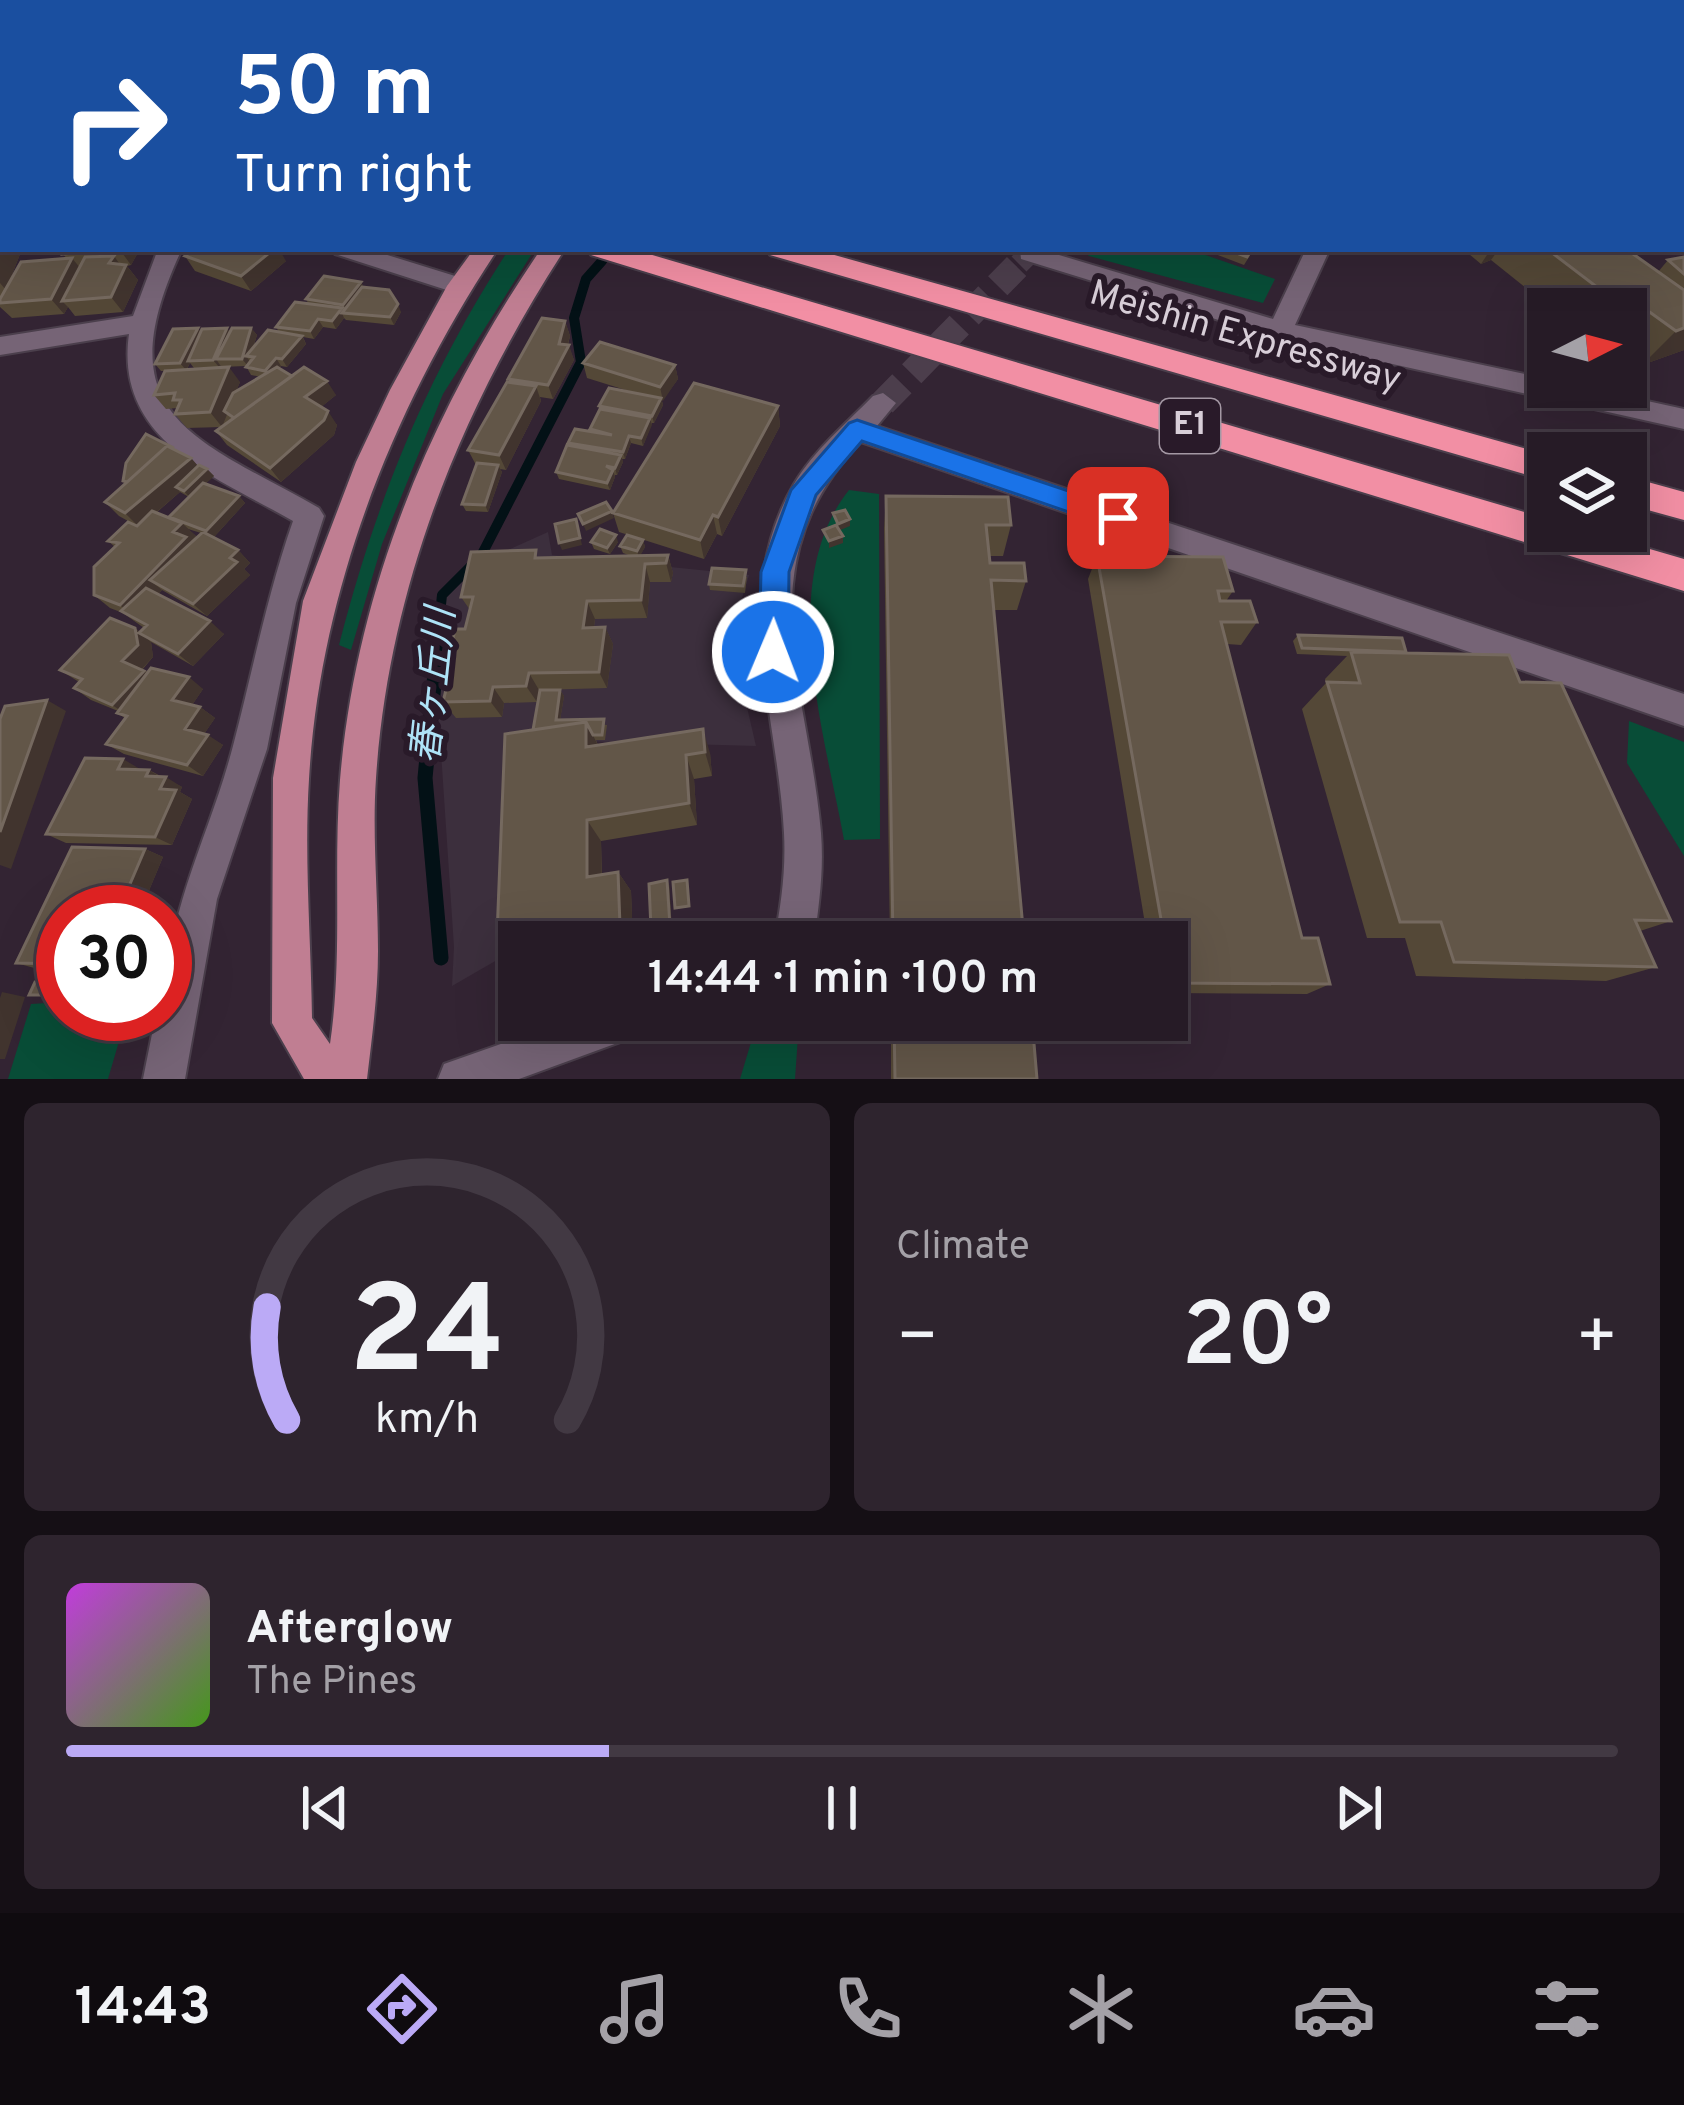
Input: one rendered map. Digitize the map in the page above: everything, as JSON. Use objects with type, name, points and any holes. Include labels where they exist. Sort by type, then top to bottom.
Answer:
[{"type":"highway","name":"E1","points":[[611,252],[1684,575]]},
{"type":"highway","name":"Meishin Expressway","points":[[791,252],[1527,461]]},
{"type":"highway","points":[[1647,496],[1684,506]]},
{"type":"main road","points":[[328,1079],[292,1023],[291,778],[319,602],[370,462],[459,286],[483,252]]},
{"type":"main road","points":[[346,1079],[358,982],[359,763],[376,640],[409,536],[468,391],[551,252]]},
{"type":"street","points":[[164,1079],[198,899],[250,749],[280,603],[309,516],[218,464],[153,413],[143,387],[142,323],[154,280],[168,252]]},
{"type":"street","points":[[352,252],[459,286]]},
{"type":"street","points":[[1031,252],[1280,330],[1684,419]]},
{"type":"street","points":[[1280,330],[1317,252]]},
{"type":"street","points":[[0,346],[142,323]]},
{"type":"street","points":[[797,921],[804,879],[792,752],[773,652],[775,572],[804,490],[884,403]]},
{"type":"street","points":[[857,430],[1684,710]]},
{"type":"street","points":[[459,1079],[568,1041]]},
{"type":"shaded area","points":[[548,532],[552,555],[749,575],[739,608],[739,673],[756,746],[506,739],[497,960],[452,986],[454,947],[439,722],[445,599],[481,562]]},
{"type":"green space","points":[[507,252],[533,252],[443,394],[382,544],[351,650],[339,645],[388,489],[429,392]]},
{"type":"green space","points":[[1084,252],[1197,252],[1275,279],[1263,303]]},
{"type":"green space","points":[[849,490],[879,494],[880,839],[844,840],[812,660],[815,569],[827,527]]},
{"type":"green space","points":[[1629,721],[1684,742],[1684,856],[1627,763]]},
{"type":"green space","points":[[31,1004],[36,1004],[36,1041],[119,1041],[108,1079],[8,1079]]},
{"type":"green space","points":[[751,1041],[798,1041],[795,1079],[740,1079]]},
{"type":"building","points":[[190,252],[270,252],[241,276],[185,256]]},
{"type":"building","points":[[1551,252],[1630,252],[1684,290],[1684,328],[1676,331],[1647,310],[1647,288],[1598,288]]},
{"type":"building","points":[[114,256],[109,263],[126,265],[111,297],[62,301],[85,257]]},
{"type":"building","points":[[1684,257],[1684,274],[1668,260]]},
{"type":"building","points":[[72,258],[51,299],[0,303],[21,262]]},
{"type":"building","points":[[324,276],[361,282],[343,305],[306,299]]},
{"type":"building","points":[[362,287],[389,290],[398,304],[390,317],[342,313]]},
{"type":"building","points":[[295,302],[342,308],[332,321],[318,319],[310,331],[276,327]]},
{"type":"building","points":[[542,318],[565,321],[559,344],[569,345],[548,385],[508,379]]},
{"type":"building","points":[[198,328],[180,363],[155,364],[173,329]]},
{"type":"building","points":[[227,328],[213,360],[188,361],[202,329]]},
{"type":"building","points":[[232,328],[251,328],[242,359],[216,359]]},
{"type":"building","points":[[268,330],[302,336],[265,371],[246,367],[254,357],[246,356]]},
{"type":"building","points":[[600,342],[675,365],[660,387],[583,363]]},
{"type":"building","points":[[229,367],[210,412],[175,414],[181,400],[173,400],[175,393],[154,395],[165,371]]},
{"type":"building","points":[[277,367],[292,376],[234,418],[224,411],[233,393]]},
{"type":"building","points":[[304,367],[327,381],[305,397],[328,411],[324,420],[270,468],[216,431]]},
{"type":"building","points":[[507,382],[536,386],[499,455],[468,450]]},
{"type":"building","points":[[694,383],[778,406],[718,517],[713,515],[700,540],[613,513]]},
{"type":"building","points":[[609,388],[661,398],[652,416],[599,406]]},
{"type":"building","points":[[600,409],[650,418],[641,438],[629,436],[623,452],[568,443],[575,429],[612,435],[590,429]]},
{"type":"building","points":[[146,434],[174,448],[167,446],[123,481],[126,463]]},
{"type":"building","points":[[567,445],[621,455],[615,468],[606,466],[613,470],[607,483],[556,472]]},
{"type":"building","points":[[167,446],[191,458],[125,513],[105,502]]},
{"type":"building","points":[[477,463],[498,465],[485,505],[462,504]]},
{"type":"building","points":[[199,465],[207,469],[184,491],[176,487]]},
{"type":"building","points":[[203,483],[239,496],[206,531],[169,517]]},
{"type":"building","points":[[886,496],[1008,497],[1011,525],[986,525],[990,563],[1024,563],[1026,581],[991,580],[1022,921],[893,921]]},
{"type":"building","points":[[606,502],[612,511],[583,524],[578,514]]},
{"type":"building","points":[[845,510],[850,519],[838,524],[833,513]]},
{"type":"building","points":[[152,511],[182,523],[173,532],[186,537],[120,605],[94,595],[94,567],[119,543],[108,541],[128,522],[137,526]]},
{"type":"building","points":[[576,519],[580,538],[559,543],[555,524]]},
{"type":"building","points":[[836,525],[843,536],[829,541],[823,530]]},
{"type":"building","points":[[600,529],[616,535],[607,548],[591,542]]},
{"type":"building","points":[[203,532],[238,550],[230,558],[237,562],[193,604],[150,580]]},
{"type":"building","points":[[627,535],[643,540],[637,551],[620,546]]},
{"type":"building","points":[[536,550],[535,558],[668,555],[666,563],[645,564],[641,600],[587,601],[583,628],[605,627],[599,672],[529,673],[526,686],[493,687],[490,701],[443,702],[455,653],[450,653],[455,629],[465,629],[473,597],[461,597],[471,552]]},
{"type":"building","points":[[1097,556],[1223,557],[1233,591],[1218,591],[1220,601],[1250,601],[1257,622],[1221,622],[1302,938],[1318,938],[1330,984],[1188,983],[1188,921],[1161,921]]},
{"type":"building","points":[[712,568],[746,570],[743,586],[709,584]]},
{"type":"building","points":[[146,588],[210,621],[178,654],[139,633],[147,625],[121,611]]},
{"type":"building","points":[[110,618],[135,628],[138,645],[122,661],[144,671],[112,705],[74,688],[82,679],[60,670]]},
{"type":"building","points":[[1298,635],[1402,638],[1406,652],[1302,648]]},
{"type":"building","points":[[1351,652],[1509,655],[1520,682],[1561,683],[1671,921],[1635,920],[1656,967],[1454,962],[1441,922],[1400,922],[1327,682],[1360,683]]},
{"type":"building","points":[[151,668],[189,677],[172,700],[200,707],[185,729],[208,735],[187,765],[106,744],[127,716],[117,713]]},
{"type":"building","points":[[540,690],[560,690],[556,720],[604,719],[602,735],[593,735],[586,722],[533,730]]},
{"type":"building","points":[[47,700],[0,832],[0,719],[5,706]]},
{"type":"building","points":[[586,722],[586,747],[703,729],[705,752],[686,755],[689,803],[587,820],[587,877],[618,872],[620,921],[498,921],[497,936],[505,734]]},
{"type":"building","points":[[85,758],[123,759],[118,769],[149,770],[146,776],[166,777],[160,789],[176,790],[155,837],[46,834]]},
{"type":"building","points":[[72,847],[145,849],[130,885],[54,885]]},
{"type":"building","points":[[667,880],[670,921],[651,921],[649,884]]},
{"type":"building","points":[[687,880],[689,906],[675,908],[673,882]]},
{"type":"building","points":[[36,922],[36,963],[16,963]]},
{"type":"building","points":[[894,1041],[1034,1041],[1037,1079],[895,1079]]},
{"type":"waterway","name":"春ヶ丘川","points":[[600,264],[610,252]]},
{"type":"waterway","name":"春ヶ丘川","points":[[440,614],[442,595],[481,556],[581,362],[574,318],[586,279],[602,261]]},
{"type":"waterway","name":"春ヶ丘川","points":[[441,611],[425,778],[441,958]]},
{"type":"tunnel","points":[[1022,261],[1029,254]]},
{"type":"tunnel","points":[[883,403],[1022,261]]},
{"type":"tunnel","points":[[1019,264],[1022,261]]},
{"type":"route","points":[[773,652],[775,572],[804,490],[857,430],[1118,518]]}]
